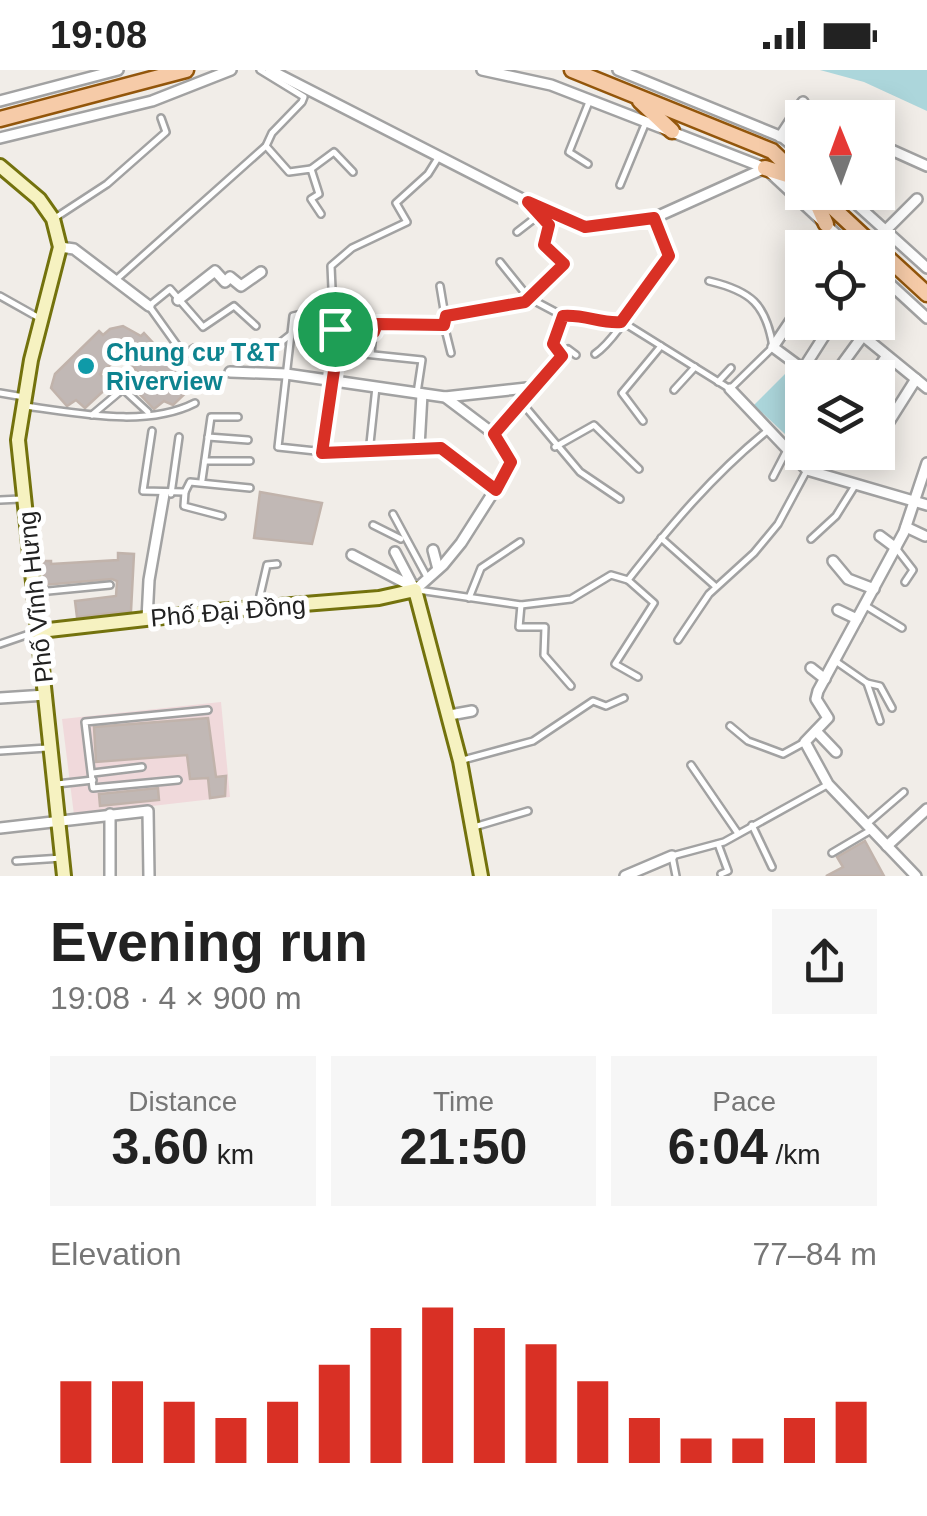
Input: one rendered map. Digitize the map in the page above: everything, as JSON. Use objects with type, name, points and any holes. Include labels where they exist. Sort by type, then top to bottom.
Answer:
[{"type":"main road","points":[[0,119],[186,70]]},
{"type":"main road","points":[[572,70],[772,151],[785,164]]},
{"type":"main road","points":[[633,95],[672,131]]},
{"type":"main road","name":"Phố Vĩnh Hưng","points":[[0,166],[39,199],[52,219],[60,247],[23,401],[18,440],[50,700],[64,876]]},
{"type":"main road","points":[[766,168],[785,174]]},
{"type":"main road","points":[[821,210],[826,224]]},
{"type":"main road","points":[[834,210],[856,230]]},
{"type":"main road","points":[[895,265],[927,294]]},
{"type":"main road","points":[[414,588],[450,715],[481,876]]},
{"type":"main road","name":"Phố Đại Đồng","points":[[40,631],[216,605],[257,607],[379,598],[414,588]]},
{"type":"street","points":[[0,101],[118,70]]},
{"type":"street","points":[[0,138],[152,101],[231,70]]},
{"type":"street","points":[[270,70],[528,202]]},
{"type":"street","points":[[482,70],[526,78],[590,99],[766,168],[832,230]]},
{"type":"street","points":[[618,70],[785,140]]},
{"type":"street","points":[[780,137],[785,129]]},
{"type":"street","points":[[895,152],[927,166]]},
{"type":"street","points":[[654,218],[766,168]]},
{"type":"street","points":[[886,230],[917,199]]},
{"type":"street","points":[[862,210],[882,230]]},
{"type":"street","points":[[895,241],[927,268]]},
{"type":"street","points":[[60,247],[74,249],[118,278],[149,306]]},
{"type":"street","points":[[178,300],[216,272],[225,282],[230,277],[241,286],[261,272]]},
{"type":"street","points":[[895,289],[927,318]]},
{"type":"street","points":[[494,434],[562,356],[553,344],[563,316],[586,314],[611,323],[621,322]]},
{"type":"street","points":[[785,329],[773,347],[791,360]]},
{"type":"street","points":[[866,340],[927,388]]},
{"type":"street","points":[[230,372],[286,374],[445,397],[536,387]]},
{"type":"street","points":[[895,412],[916,379]]},
{"type":"street","points":[[730,389],[785,444]]},
{"type":"street","points":[[420,394],[419,448],[446,451],[496,490]]},
{"type":"street","points":[[414,588],[438,569],[496,490],[511,462],[494,434],[445,397]]},
{"type":"street","points":[[916,876],[828,784],[805,742],[828,718],[816,700],[824,679],[922,503],[927,463]]},
{"type":"street","points":[[808,470],[922,503]]},
{"type":"street","points":[[147,618],[149,580],[168,494]]},
{"type":"street","points":[[906,527],[925,536]]},
{"type":"street","points":[[880,536],[896,548]]},
{"type":"street","points":[[433,550],[438,569]]},
{"type":"street","points":[[396,552],[414,588]]},
{"type":"street","points":[[352,555],[414,588]]},
{"type":"street","points":[[833,560],[848,579],[874,589]]},
{"type":"street","points":[[838,610],[857,620]]},
{"type":"street","points":[[811,668],[824,679]]},
{"type":"street","points":[[0,698],[50,700]]},
{"type":"street","points":[[450,715],[472,711]]},
{"type":"street","points":[[816,730],[836,752]]},
{"type":"street","points":[[886,846],[927,809]]},
{"type":"street","points":[[0,828],[60,824],[148,810],[149,876]]},
{"type":"street","points":[[110,814],[110,876]]},
{"type":"street","points":[[625,876],[672,856]]},
{"type":"lane","points":[[118,278],[266,146],[304,97],[260,70]]},
{"type":"lane","points":[[588,164],[570,152],[590,99]]},
{"type":"lane","points":[[52,219],[107,184],[166,132],[161,118]]},
{"type":"lane","points":[[620,185],[646,122]]},
{"type":"lane","points":[[266,146],[289,172],[311,169],[334,152],[353,172]]},
{"type":"lane","points":[[322,453],[335,351],[334,261],[407,222],[396,204],[428,174],[438,158]]},
{"type":"lane","points":[[311,169],[318,194],[311,199],[320,214]]},
{"type":"lane","points":[[446,316],[529,298],[564,264],[543,244],[549,226],[528,202]]},
{"type":"lane","points":[[528,202],[585,227],[654,218],[669,256],[621,322],[611,343],[595,354]]},
{"type":"lane","points":[[518,232],[539,215]]},
{"type":"lane","points":[[500,262],[529,298],[563,316]]},
{"type":"lane","points":[[621,322],[730,389],[773,347],[760,308],[733,286],[710,281]]},
{"type":"lane","points":[[440,286],[451,352]]},
{"type":"lane","points":[[201,357],[194,348],[184,355],[149,306],[170,289],[203,327],[234,306],[256,326]]},
{"type":"lane","points":[[0,296],[42,320]]},
{"type":"lane","points":[[334,306],[295,314],[278,447],[322,453],[419,448]]},
{"type":"lane","points":[[371,355],[377,324],[444,325]]},
{"type":"lane","points":[[335,329],[374,332]]},
{"type":"lane","points":[[261,358],[290,336]]},
{"type":"lane","points":[[643,421],[622,394],[661,346]]},
{"type":"lane","points":[[562,356],[568,349],[576,355]]},
{"type":"lane","points":[[335,351],[422,360],[420,394]]},
{"type":"lane","points":[[678,390],[695,367]]},
{"type":"lane","points":[[718,382],[731,368]]},
{"type":"lane","points":[[369,453],[376,387]]},
{"type":"lane","points":[[92,415],[123,389],[150,414]]},
{"type":"lane","points":[[0,393],[92,415],[173,415],[195,403]]},
{"type":"lane","points":[[522,403],[555,446],[591,482],[620,499]]},
{"type":"lane","points":[[202,480],[211,417],[238,417]]},
{"type":"lane","points":[[555,446],[594,425],[639,469]]},
{"type":"lane","points":[[628,580],[729,462],[769,429]]},
{"type":"lane","points":[[152,431],[143,492],[185,492]]},
{"type":"lane","points":[[168,494],[180,437]]},
{"type":"lane","points":[[208,437],[248,440]]},
{"type":"lane","points":[[774,477],[785,456]]},
{"type":"lane","points":[[205,461],[250,461]]},
{"type":"lane","points":[[678,640],[716,587],[754,554],[778,524],[808,470]]},
{"type":"lane","points":[[222,516],[184,506],[190,482],[202,480],[250,488]]},
{"type":"lane","points":[[810,539],[836,516],[856,484]]},
{"type":"lane","points":[[0,500],[24,498]]},
{"type":"lane","points":[[393,514],[428,578]]},
{"type":"lane","points":[[374,525],[404,540]]},
{"type":"lane","points":[[661,538],[716,587]]},
{"type":"lane","points":[[469,598],[481,568],[520,542]]},
{"type":"lane","points":[[896,548],[913,570],[905,582]]},
{"type":"lane","points":[[257,607],[267,565],[278,564]]},
{"type":"lane","points":[[414,588],[520,604],[571,599],[612,575],[628,580],[654,603],[614,664],[638,678]]},
{"type":"lane","points":[[36,593],[110,586]]},
{"type":"lane","points":[[520,604],[519,627],[545,627],[544,655],[572,686]]},
{"type":"lane","points":[[865,605],[902,628]]},
{"type":"lane","points":[[0,644],[40,631]]},
{"type":"lane","points":[[834,660],[868,683],[880,686],[892,708]]},
{"type":"lane","points":[[868,683],[880,721]]},
{"type":"lane","points":[[460,760],[534,740],[593,701],[606,706],[624,698]]},
{"type":"lane","points":[[178,780],[93,788],[86,722],[208,710]]},
{"type":"lane","points":[[730,726],[748,742],[784,754],[805,742]]},
{"type":"lane","points":[[0,750],[52,748]]},
{"type":"lane","points":[[691,765],[738,833]]},
{"type":"lane","points":[[57,784],[142,768]]},
{"type":"lane","points":[[676,876],[672,856],[718,844],[828,784]]},
{"type":"lane","points":[[832,853],[868,828],[904,792]]},
{"type":"lane","points":[[474,827],[528,811]]},
{"type":"lane","points":[[752,824],[772,866]]},
{"type":"lane","points":[[718,844],[728,871],[721,874]]},
{"type":"lane","points":[[16,861],[64,858]]},
{"type":"shaded area","points":[[221,702],[230,797],[74,815],[62,719]]},
{"type":"water","points":[[820,70],[927,70],[927,111],[864,82]]},
{"type":"water","points":[[785,374],[785,434],[754,405]]},
{"type":"building","name":"Chung cư T&T Riverview","points":[[123,326],[141,336],[144,333],[193,386],[173,405],[164,401],[154,409],[132,386],[142,377],[125,358],[118,358],[100,374],[110,385],[85,408],[76,400],[67,406],[51,388],[55,374],[99,331],[103,335]]},
{"type":"building","points":[[260,492],[322,503],[312,544],[254,538]]},
{"type":"building","points":[[118,553],[134,554],[131,611],[77,617],[75,601],[116,596],[117,581],[112,579],[44,585],[43,561],[51,564],[118,560]]},
{"type":"building","points":[[208,718],[216,777],[226,776],[225,796],[210,798],[208,778],[190,779],[187,755],[96,762],[94,727]]},
{"type":"building","points":[[158,788],[159,800],[100,806],[99,794]]},
{"type":"building","points":[[865,841],[884,876],[826,876],[843,867],[837,857]]},
{"type":"place","name":"Chung cư T&T Riverview","points":[[86,366]]},
{"type":"route","points":[[528,202],[585,227],[654,218],[669,256],[621,322],[611,323],[586,314],[563,316],[553,344],[562,356],[494,434],[511,462],[496,490],[441,448],[322,453],[336,357],[335,329],[374,332],[377,324],[431,327],[444,325],[446,316],[525,302],[564,264],[544,245],[549,225],[528,202]]}]
